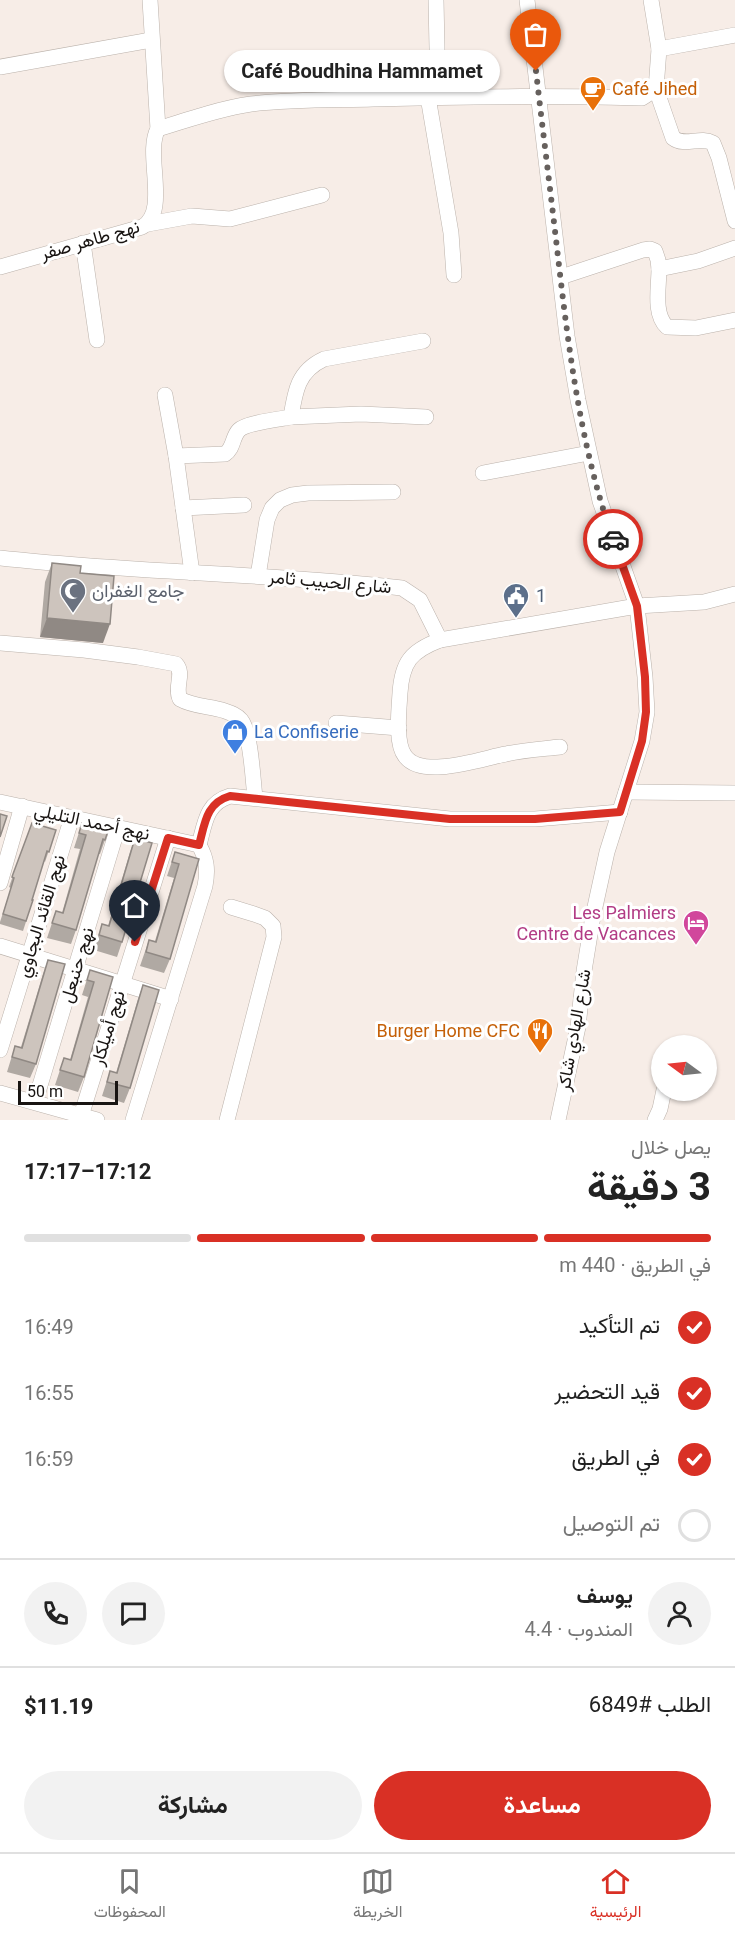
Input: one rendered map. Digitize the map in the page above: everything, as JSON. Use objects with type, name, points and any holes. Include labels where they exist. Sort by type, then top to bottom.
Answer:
[{"type":"street","name":"نهج طاهر صفر","points":[[0,267],[148,224],[154,209],[156,191],[154,138],[158,129],[150,0]]},
{"type":"street","points":[[436,0],[433,97],[451,233],[454,275]]},
{"type":"street","name":"شارع الهادي شاكر","points":[[527,0],[567,336],[600,501],[637,606],[645,677],[646,712],[642,741],[607,852],[593,916],[578,1027],[558,1120]]},
{"type":"street","points":[[651,0],[659,49],[656,89],[673,138],[683,142],[705,140],[713,143],[735,220]]},
{"type":"street","points":[[659,49],[735,35]]},
{"type":"street","points":[[0,67],[152,40]]},
{"type":"street","points":[[158,129],[250,104],[538,95],[642,98],[656,89]]},
{"type":"street","points":[[148,224],[192,216],[230,219],[322,195]]},
{"type":"street","points":[[83,243],[97,340]]},
{"type":"street","points":[[659,269],[698,261],[735,248]]},
{"type":"street","points":[[561,277],[650,249],[657,254],[659,309],[661,319],[667,327],[696,328],[735,320]]},
{"type":"street","points":[[291,417],[295,395],[304,372],[314,363],[324,358],[423,341]]},
{"type":"street","points":[[165,395],[192,573]]},
{"type":"street","points":[[176,456],[225,454],[233,445],[237,431],[269,420],[361,414],[426,417]]},
{"type":"street","points":[[483,473],[590,453]]},
{"type":"street","points":[[258,576],[267,520],[272,508],[280,500],[292,495],[309,493],[393,492]]},
{"type":"street","points":[[183,508],[244,505]]},
{"type":"street","name":"شارع الحبيب ثامر","points":[[0,558],[402,588],[420,600],[440,640]]},
{"type":"street","points":[[560,747],[506,754],[469,764],[426,766],[416,764],[404,756],[401,749],[400,684],[404,668],[412,654],[440,640],[637,606],[704,602],[735,594]]},
{"type":"street","points":[[0,643],[84,650],[176,664],[180,672],[177,691],[180,699],[191,704],[224,710],[239,717],[243,723],[248,738],[255,798]]},
{"type":"street","points":[[336,723],[399,728]]},
{"type":"street","points":[[626,792],[735,793]]},
{"type":"street","points":[[133,1120],[206,886],[208,871],[206,859],[199,845],[209,811],[215,803],[230,796],[450,819],[535,819],[620,812]]},
{"type":"street","name":"نهج أحمد التليلي","points":[[0,802],[199,845]]},
{"type":"street","points":[[0,883],[22,806]]},
{"type":"street","name":"نهج القائد البجاوي","points":[[0,1050],[72,817]]},
{"type":"street","name":"نهج حنبعل","points":[[35,1102],[118,828]]},
{"type":"street","name":"نهج أميلكار","points":[[81,1116],[168,838]]},
{"type":"street","points":[[228,1120],[274,937],[273,926],[265,918],[231,907]]},
{"type":"street","points":[[0,946],[171,999]]},
{"type":"street","points":[[0,1093],[97,1120]]},
{"type":"street","points":[[655,1120],[662,1101]]},
{"type":"building","points":[[52,563],[81,566],[80,573],[114,576],[110,624],[47,618]]},
{"type":"building","points":[[0,814],[7,816],[0,837]]},
{"type":"building","points":[[32,823],[56,830],[49,852],[47,851],[26,921],[3,914],[14,878],[12,877]]},
{"type":"building","points":[[82,823],[108,831],[105,840],[103,839],[76,930],[52,923],[56,911],[63,913],[86,835],[79,833]]},
{"type":"building","points":[[135,838],[152,843],[122,942],[99,935],[102,924],[109,926]]},
{"type":"building","points":[[175,852],[199,859],[170,959],[146,952],[149,940],[156,942],[179,864],[172,862]]},
{"type":"building","points":[[48,960],[65,964],[36,1064],[12,1057],[15,1046],[22,1048]]},
{"type":"building","points":[[90,970],[113,977],[84,1077],[60,1070],[64,1058],[71,1060],[94,982],[87,980]]},
{"type":"building","points":[[143,985],[159,990],[130,1088],[107,1082],[110,1071],[117,1073]]},
{"type":"way so far","points":[[536,71],[567,336],[600,501],[613,539]]},
{"type":"place","name":"Café Boudhina Hammamet","points":[[536,71]]},
{"type":"place","name":"Café Jihed","points":[[593,112]]},
{"type":"place","name":"جامع الغفران","points":[[73,614]]},
{"type":"place","name":"1","points":[[516,619]]},
{"type":"place","name":"La Confiserie","points":[[235,755]]},
{"type":"place","name":"Les Palmiers Centre de Vacances","points":[[696,946]]},
{"type":"place","name":"Burger Home CFC","points":[[540,1054]]},
{"type":"route","points":[[135,942],[168,838],[199,845],[209,811],[222,798],[230,796],[255,798],[450,819],[535,819],[620,812],[642,741],[646,712],[645,677],[637,606],[613,539]]}]
